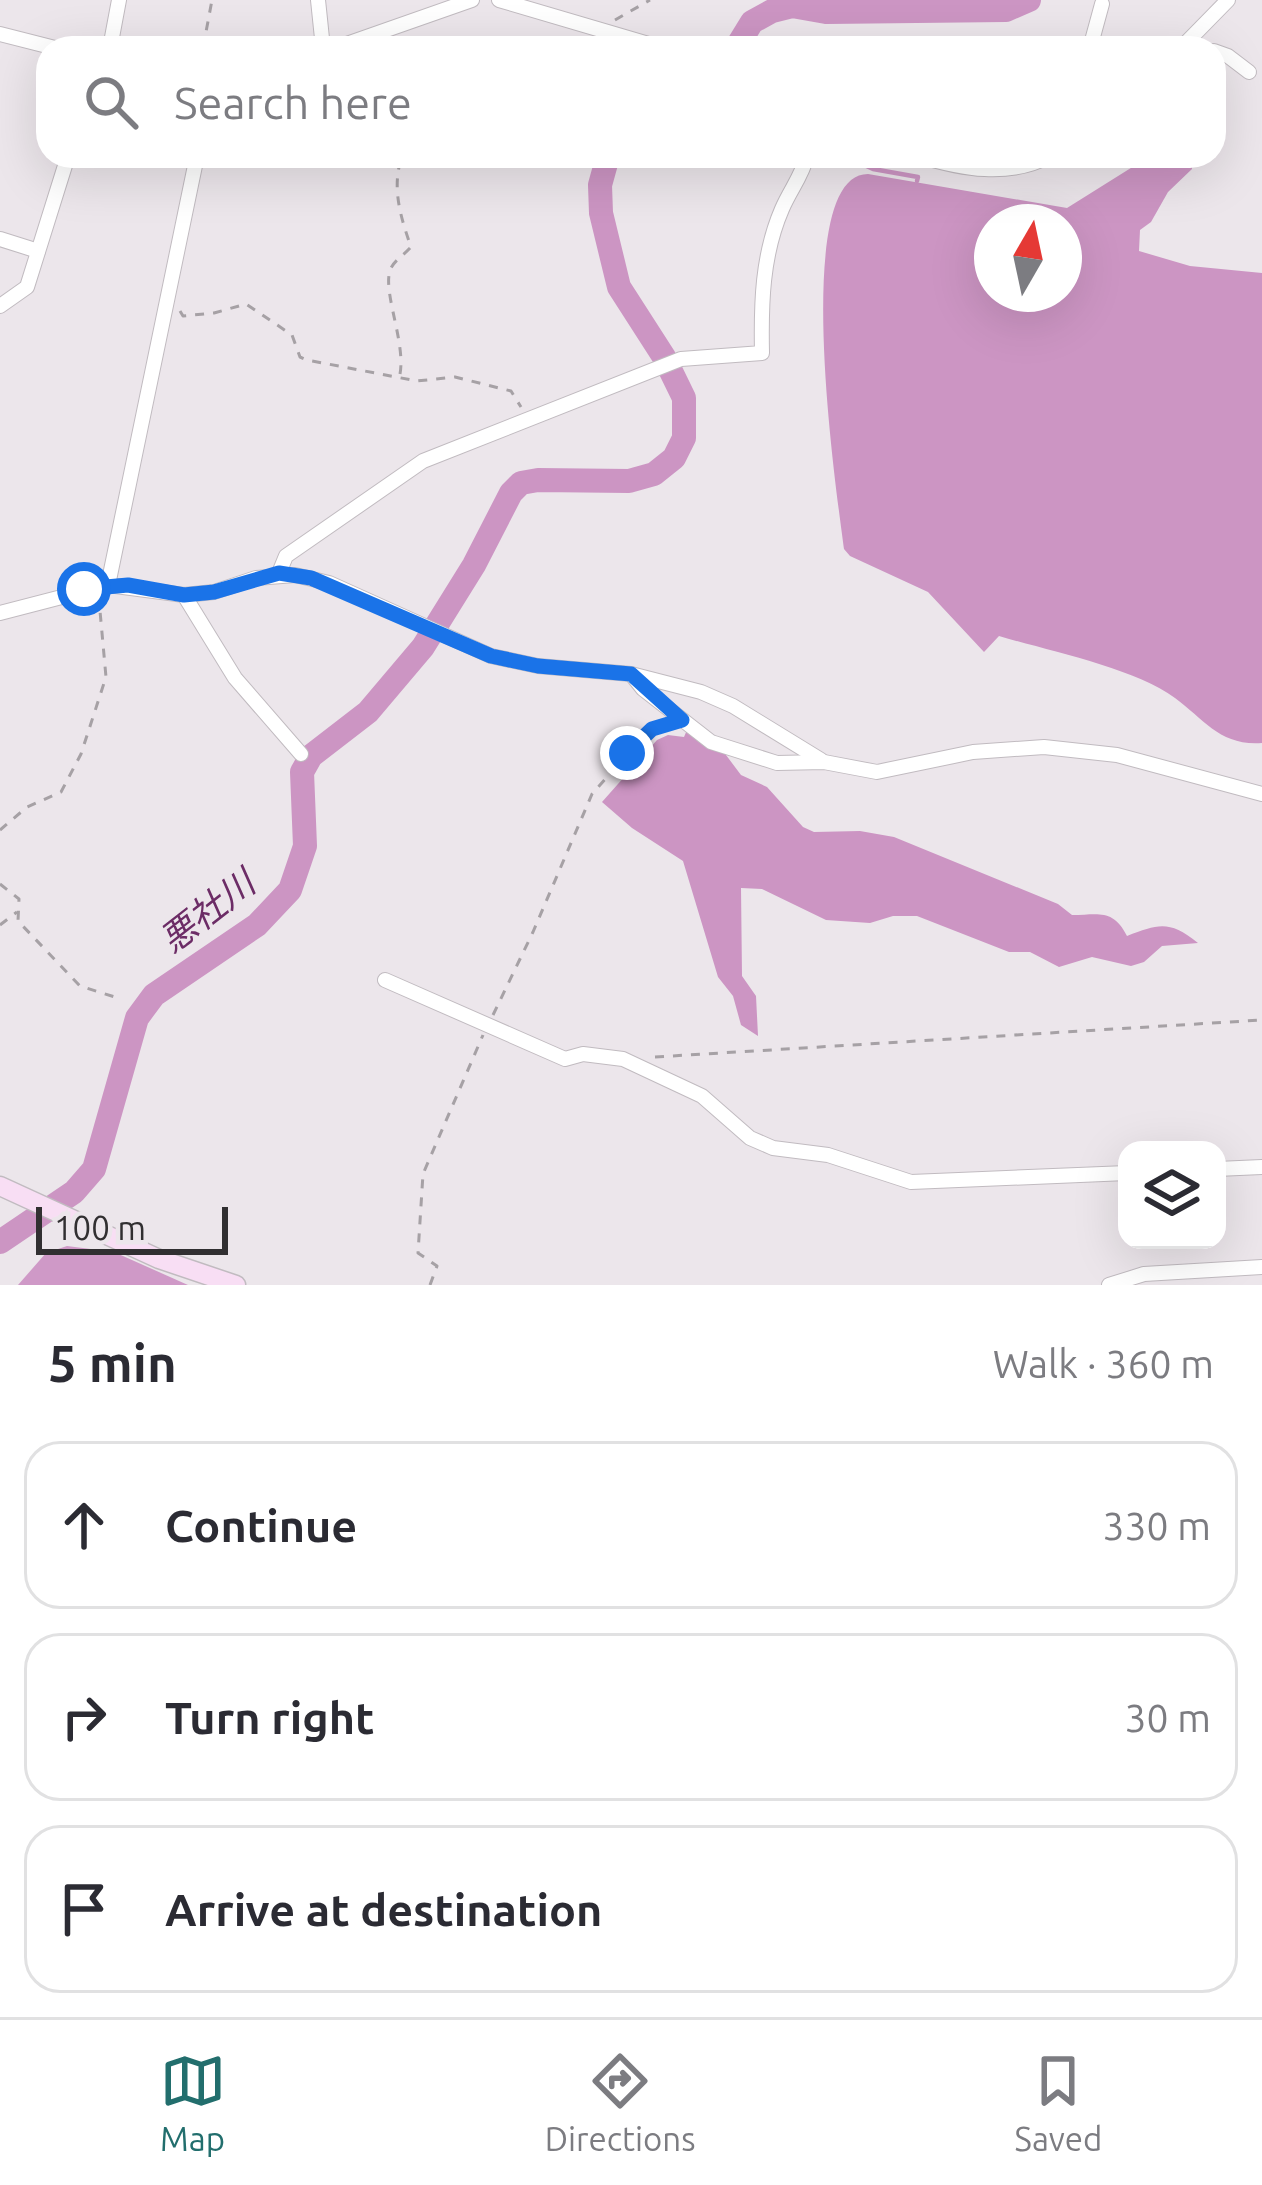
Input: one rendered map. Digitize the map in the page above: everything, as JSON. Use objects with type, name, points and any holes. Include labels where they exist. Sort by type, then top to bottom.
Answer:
[{"type":"main road","points":[[0,1186],[159,1259],[236,1285]]},
{"type":"street","points":[[112,36],[118,0]]},
{"type":"street","points":[[318,0],[321,36]]},
{"type":"street","points":[[369,36],[472,0]]},
{"type":"street","points":[[500,0],[622,36]]},
{"type":"street","points":[[1197,36],[1228,0]]},
{"type":"street","points":[[1093,36],[1102,4]]},
{"type":"street","points":[[0,34],[36,43]]},
{"type":"street","points":[[1226,55],[1249,72]]},
{"type":"street","points":[[0,306],[27,287],[64,168]]},
{"type":"street","points":[[102,586],[194,168]]},
{"type":"street","points":[[279,573],[286,556],[422,461],[681,359],[762,353],[770,245],[802,168]]},
{"type":"street","points":[[965,168],[1009,168]]},
{"type":"street","points":[[0,238],[38,251]]},
{"type":"street","points":[[0,614],[102,586],[184,595],[214,592],[279,573],[329,583],[431,632],[514,662],[631,674],[701,692],[824,761]]},
{"type":"street","points":[[184,595],[235,678],[301,754]]},
{"type":"street","points":[[631,674],[711,742],[777,763],[824,761],[877,772],[974,752],[1044,747],[1118,755],[1262,794]]},
{"type":"street","points":[[385,980],[565,1059],[583,1054],[623,1059],[702,1096],[750,1138],[772,1148],[828,1154],[911,1182],[1118,1173]]},
{"type":"street","points":[[1226,1169],[1262,1168]]},
{"type":"street","points":[[1109,1285],[1144,1274],[1262,1267]]},
{"type":"path","points":[[205,36],[212,0]]},
{"type":"path","points":[[400,168],[399,224],[411,247],[392,266],[388,283],[403,346],[400,376]]},
{"type":"path","points":[[166,298],[174,301],[183,316],[253,306],[263,318],[292,335],[300,357],[417,381],[455,377],[511,391],[530,420]]},
{"type":"path","points":[[0,830],[27,807],[61,792],[91,730],[106,677],[102,586]]},
{"type":"path","points":[[430,1285],[437,1266],[418,1253],[423,1174],[487,1027],[592,794],[643,736],[682,720]]},
{"type":"path","points":[[0,884],[19,899],[17,921],[80,986],[118,998]]},
{"type":"path","points":[[0,925],[18,911]]},
{"type":"path","points":[[623,1059],[1262,1020]]},
{"type":"shaded area","points":[[1131,168],[1192,168],[1140,230],[1139,251],[1190,266],[1262,273],[1262,743],[1224,736],[1158,687],[1114,669],[999,636],[984,652],[928,592],[844,549],[828,407],[824,278],[830,225],[844,188],[868,174],[1044,204],[974,204],[974,312],[1082,312],[1082,204],[1073,204]]},
{"type":"shaded area","points":[[687,730],[723,751],[741,775],[767,787],[803,827],[814,832],[860,831],[894,837],[1058,904],[1072,915],[1110,917],[1127,936],[1164,926],[1198,943],[1162,946],[1144,962],[1131,966],[1092,957],[1059,967],[1030,952],[1009,952],[917,916],[870,923],[826,920],[762,889],[741,888],[742,976],[756,996],[758,1036],[741,1025],[733,996],[718,977],[683,861],[602,802],[657,740],[668,735],[684,737]]},
{"type":"shaded area","points":[[67,1246],[114,1252],[188,1285],[18,1285],[46,1253]]},
{"type":"waterway","name":"悪社川","points":[[743,36],[752,22],[792,6],[826,12],[1006,10],[1029,0]]},
{"type":"waterway","name":"悪社川","points":[[0,1242],[74,1192],[94,1169],[137,1018],[154,995],[257,925],[290,890],[305,846],[302,772],[311,756],[368,712],[423,647],[511,493],[521,483],[538,480],[629,481],[654,474],[674,458],[684,438],[684,398],[619,287],[601,213],[605,168]]},
{"type":"waterway","points":[[871,168],[918,177],[917,181]]},
{"type":"route","points":[[84,589],[128,585],[184,595],[214,592],[279,573],[295,574],[329,583],[491,656],[538,666],[631,674],[682,720],[652,729],[627,753]]}]
